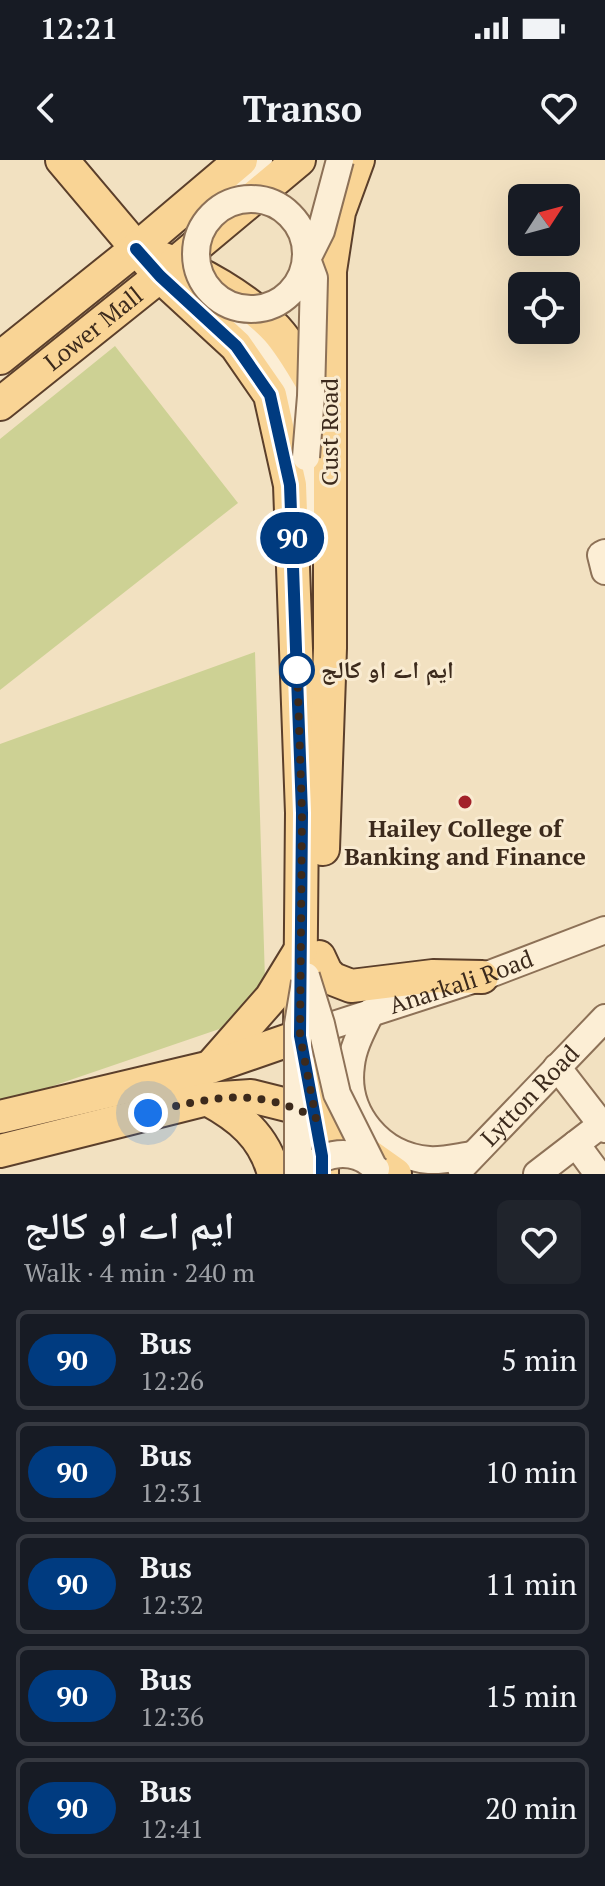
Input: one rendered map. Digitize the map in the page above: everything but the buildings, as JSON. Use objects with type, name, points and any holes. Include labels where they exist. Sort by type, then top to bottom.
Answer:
[{"type":"main road","points":[[62,160],[136,249],[168,270],[250,307],[277,330],[330,414]]},
{"type":"main road","name":"Lower Mall","points":[[0,358],[241,160]]},
{"type":"main road","name":"Lower Mall","points":[[0,404],[299,160]]},
{"type":"main road","name":"Cust Road","points":[[322,1174],[307,1034],[330,648],[330,271],[339,212],[358,160]]},
{"type":"main road","name":"Cust Road","points":[[168,270],[236,346],[270,395],[290,485],[309,961]]},
{"type":"main road","points":[[211,1067],[271,998],[309,961],[333,979],[351,986],[433,976],[482,977]]},
{"type":"main road","points":[[0,1117],[211,1067],[307,1034]]},
{"type":"main road","name":"Cust Road","points":[[307,1034],[319,1062],[327,1095],[375,1167]]},
{"type":"main road","points":[[0,1151],[207,1099],[251,1096],[273,1100],[316,1118],[375,1167]]},
{"type":"main road","points":[[207,1099],[233,1113],[249,1127],[264,1146],[274,1174]]},
{"type":"street","points":[[259,160],[236,178],[200,229],[195,246],[196,264],[202,281],[262,339],[281,369],[306,457]]},
{"type":"street","points":[[227,304],[244,309],[262,309],[279,303],[297,284],[321,231],[340,160]]},
{"type":"street","points":[[210,215],[240,199],[257,198],[274,203],[288,212],[299,226],[314,278],[306,457],[309,961],[298,1024],[300,1174]]},
{"type":"street","name":"Anarkali Road","points":[[307,1034],[482,977],[605,930]]},
{"type":"street","points":[[309,961],[337,1094],[375,1167]]},
{"type":"street","points":[[371,1012],[357,1041],[349,1079],[356,1109],[365,1125],[376,1138],[406,1155],[464,1164]]},
{"type":"street","name":"Lytton Road","points":[[464,1164],[605,1018]]},
{"type":"street","points":[[537,1174],[604,1118],[563,1060]]},
{"type":"street","points":[[576,1144],[592,1172]]},
{"type":"street","points":[[300,1174],[316,1161],[330,1155],[359,1157],[375,1167]]},
{"type":"green space","points":[[115,346],[238,503],[0,690],[0,439]]},
{"type":"green space","points":[[255,652],[266,1013],[0,1104],[0,744]]},
{"type":"bus line","name":"90","points":[[136,249],[160,276],[236,346],[270,395],[290,485],[302,813],[300,1036],[322,1156],[322,1174]]},
{"type":"place","name":"ایم اے او کالج","points":[[297,670]]},
{"type":"place","name":"Hailey College of Banking and Finance","points":[[465,802]]},
{"type":"route","points":[[148,1113],[207,1099],[251,1096],[295,1107],[316,1118],[300,1036],[302,813],[297,664],[297,670]]}]
